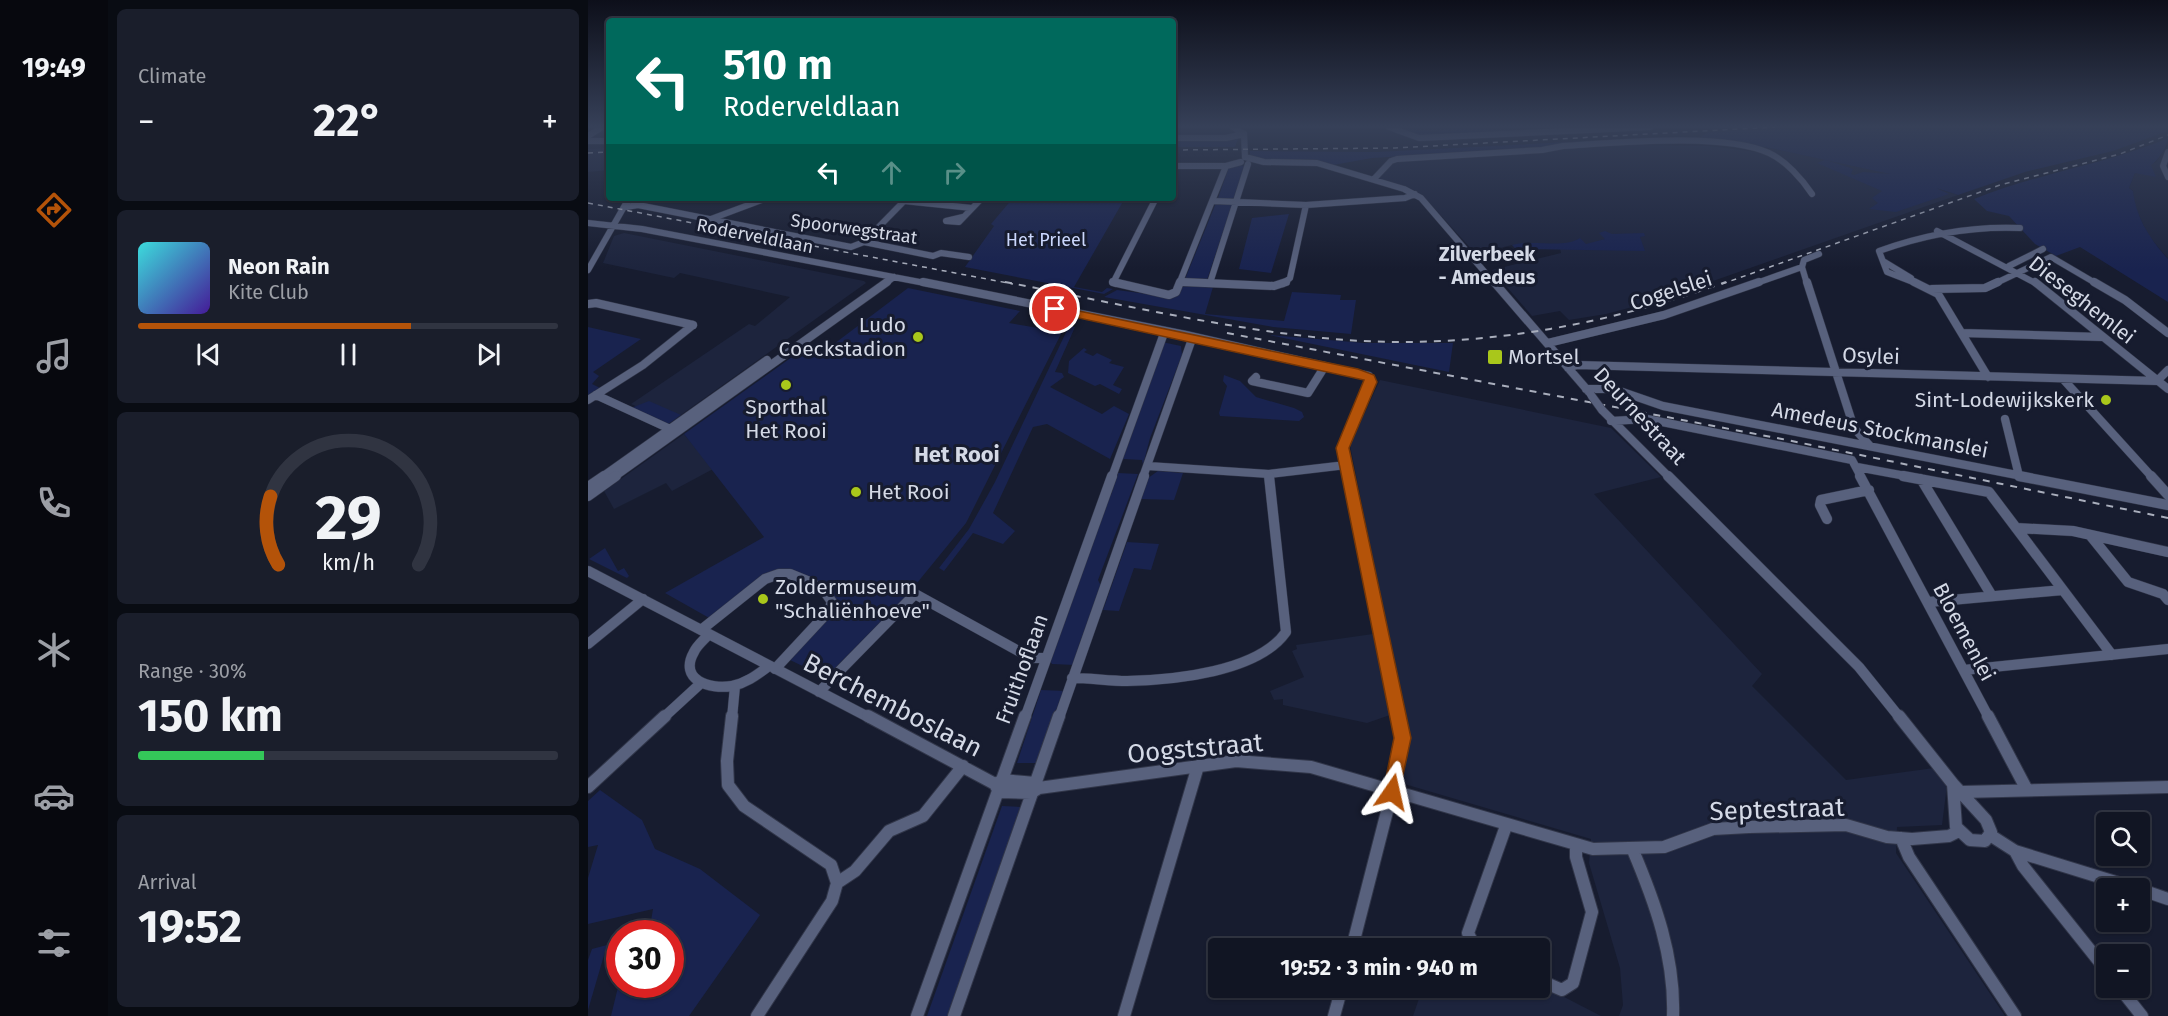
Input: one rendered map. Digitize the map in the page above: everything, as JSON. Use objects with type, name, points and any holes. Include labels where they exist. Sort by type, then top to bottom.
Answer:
[{"type":"street","points":[[1154,201],[1113,284],[1166,295],[1174,294],[1223,174]]},
{"type":"street","points":[[1210,283],[1243,174]]},
{"type":"street","name":"Deurnestraat","points":[[1355,174],[1415,194],[1434,211],[1548,343],[1611,421],[1859,667],[1988,824],[1990,835]]},
{"type":"street","points":[[1374,180],[1379,174]]},
{"type":"street","points":[[1794,174],[1812,194]]},
{"type":"street","points":[[1214,201],[1306,205],[1405,198],[1415,194]]},
{"type":"street","points":[[588,270],[628,201]]},
{"type":"street","points":[[711,219],[759,201]]},
{"type":"street","points":[[864,242],[905,201]]},
{"type":"street","points":[[914,201],[972,208]]},
{"type":"street","points":[[963,217],[978,201]]},
{"type":"street","name":"Spoorwegstraat","points":[[627,206],[638,205],[851,247],[864,242],[933,256],[941,253],[969,256]]},
{"type":"street","points":[[1180,282],[1274,285],[1285,283],[1290,278],[1306,205]]},
{"type":"street","points":[[588,218],[616,221]]},
{"type":"street","points":[[588,223],[616,221]]},
{"type":"street","name":"Roderveldlaan","points":[[616,221],[642,229],[861,272],[1163,336],[1208,342],[1366,375],[1371,382],[1342,444],[1346,465]]},
{"type":"street","points":[[1988,226],[1937,231],[1879,251],[1887,272],[1932,289],[1985,288],[2051,257],[2124,300],[2168,333]]},
{"type":"street","name":"Dieseghemlei","points":[[1937,231],[2020,272],[2168,389]]},
{"type":"street","points":[[588,251],[601,248]]},
{"type":"street","points":[[588,277],[601,248]]},
{"type":"street","points":[[2009,266],[2043,249]]},
{"type":"street","points":[[1819,254],[1804,260],[1803,267],[1854,428],[1869,446]]},
{"type":"street","name":"Cogelslei","points":[[1548,343],[1664,315],[1803,267]]},
{"type":"street","points":[[588,487],[614,473],[887,279]]},
{"type":"street","name":"Roderveldlaan","points":[[887,279],[1172,333],[1192,340]]},
{"type":"street","points":[[1932,289],[1988,377]]},
{"type":"street","points":[[588,304],[596,303],[693,325],[642,365],[592,398]]},
{"type":"street","points":[[1163,336],[1172,333]]},
{"type":"street","points":[[1962,333],[2102,337]]},
{"type":"street","name":"Fruithoflaan","points":[[917,1016],[1163,336]]},
{"type":"street","points":[[954,1016],[1035,788],[1144,466],[1192,340]]},
{"type":"street","name":"Osylei","points":[[1568,368],[1576,365],[2157,381]]},
{"type":"street","points":[[1256,377],[1252,381],[1308,393],[1325,366]]},
{"type":"street","points":[[2157,381],[2168,370]]},
{"type":"street","points":[[2063,379],[2168,495]]},
{"type":"street","points":[[588,496],[670,429],[734,388]]},
{"type":"street","name":"Amedeus Stockmanslei","points":[[1589,392],[1614,389],[1663,406],[2168,505]]},
{"type":"street","points":[[592,398],[670,429]]},
{"type":"street","points":[[1611,421],[1634,418],[1654,420],[1848,459],[1857,467],[1989,492],[2112,655]]},
{"type":"street","points":[[2005,419],[2019,476]]},
{"type":"street","points":[[1849,442],[1854,428]]},
{"type":"street","points":[[1144,466],[1269,474],[1346,465],[1402,738],[1392,792],[1355,938]]},
{"type":"street","name":"Bloemenlei","points":[[1857,467],[2027,790]]},
{"type":"street","points":[[1072,678],[1131,681],[1210,671],[1270,651],[1281,642],[1286,632],[1269,474]]},
{"type":"street","points":[[1921,479],[1992,596]]},
{"type":"street","points":[[1827,519],[1820,505],[1821,500],[1869,490]]},
{"type":"street","points":[[2016,528],[2039,527],[2090,535],[2168,552]]},
{"type":"street","points":[[2090,535],[2128,582],[2163,594],[2168,600]]},
{"type":"street","name":"Berchemboslaan","points":[[588,571],[999,785]]},
{"type":"street","points":[[775,574],[787,574],[825,591],[831,599],[828,612],[772,668],[756,678],[735,686],[718,689],[700,684],[692,675],[690,658],[705,632],[775,574]]},
{"type":"street","points":[[1929,602],[2062,590]]},
{"type":"street","points":[[819,692],[915,594],[1031,658],[1046,658]]},
{"type":"street","points":[[588,644],[643,600]]},
{"type":"street","points":[[1964,670],[2168,648]]},
{"type":"street","points":[[588,787],[700,684]]},
{"type":"street","points":[[735,686],[727,760],[728,785],[744,806],[831,865],[837,883],[832,901],[757,1016]]},
{"type":"street","name":"Oogststraat","points":[[999,785],[1035,788],[1236,761],[1274,762],[1311,767],[1576,845],[1593,849],[1632,848]]},
{"type":"street","points":[[837,883],[855,871],[889,831],[922,816],[963,766]]},
{"type":"street","points":[[1124,1016],[1198,766]]},
{"type":"street","points":[[2102,878],[2015,851],[1990,835],[1987,840],[1977,842],[1959,831],[1954,820],[1957,787],[2027,790],[2168,786]]},
{"type":"street","points":[[1956,812],[1966,808],[1976,812]]},
{"type":"street","name":"Septestraat","points":[[1632,848],[1664,847],[1713,830],[1749,827],[1846,825],[1887,837],[1901,838],[1943,837],[1959,831]]},
{"type":"street","points":[[1470,938],[1467,933],[1506,826]]},
{"type":"street","points":[[1901,838],[1909,857],[2015,1016]]},
{"type":"street","points":[[1550,985],[1562,990],[1573,983],[1592,912],[1576,857],[1576,845]]},
{"type":"street","points":[[1632,848],[1664,937],[1670,968],[1673,1016]]},
{"type":"street","points":[[2015,851],[2023,867],[2096,958]]},
{"type":"street","points":[[2150,893],[2168,899]]},
{"type":"street","points":[[1334,1016],[1339,998]]},
{"type":"street","points":[[2128,998],[2142,1016]]},
{"type":"shaded area","points":[[1382,174],[1891,174],[1958,195],[1659,300],[1606,314],[1569,320],[1560,311],[1532,316],[1492,270],[1561,253],[1560,248],[1516,249],[1512,245],[1476,254],[1424,197],[1406,187],[1378,179]]},
{"type":"shaded area","points":[[2134,174],[2168,174],[2168,259],[2148,235],[2134,205],[2133,191],[2129,188]]},
{"type":"shaded area","points":[[624,233],[866,283],[671,422],[631,404],[749,324],[755,326],[790,297],[680,273],[674,278],[603,263],[614,236]]},
{"type":"shaded area","points":[[1380,380],[1611,428],[1661,477],[1594,494],[1762,674],[1752,686],[1846,780],[1934,768],[1947,785],[1942,825],[1897,827],[1896,853],[2005,1016],[1619,1016],[1623,1005],[1620,968],[1589,863],[1591,839],[1401,783],[1409,740],[1350,445]]},
{"type":"shaded area","points":[[684,434],[713,469],[672,491],[666,483],[614,509],[604,491]]},
{"type":"shaded area","points":[[1373,634],[1390,715],[1367,723],[1283,705],[1283,699],[1274,700],[1270,691],[1304,677],[1292,651],[1297,649],[1296,645]]},
{"type":"shaded area","points":[[1550,990],[1601,1016],[1413,1016],[1419,998],[1550,998]]},
{"type":"green space","points":[[1226,174],[1242,174],[1233,200],[1218,198]]},
{"type":"green space","points":[[1843,174],[2018,174],[1958,195],[1936,188],[1949,194],[1896,212],[1869,209],[1878,203],[1872,198],[1882,191]]},
{"type":"green space","points":[[2050,174],[2134,174],[2129,188],[2133,191],[2137,210],[2155,244],[2168,259],[2168,302],[2080,247],[2056,256],[2035,244],[2009,216],[1987,211],[1974,199]]},
{"type":"green space","name":"Het Prieel","points":[[1010,201],[1123,201],[1074,287],[1102,292],[1107,288],[1113,289],[1104,294],[965,267],[994,226],[991,224]]},
{"type":"green space","points":[[1216,203],[1232,205],[1207,280],[1185,279]]},
{"type":"green space","points":[[1289,214],[1271,273],[1239,269],[1252,218]]},
{"type":"green space","points":[[1605,231],[1612,234],[1644,233],[1645,236],[1640,237],[1645,251],[1516,249],[1512,245],[1565,243],[1580,238],[1586,244],[1605,239],[1599,233]]},
{"type":"green space","points":[[1184,284],[1213,287],[1205,314],[1284,321],[1292,292],[1341,295],[1340,300],[1356,300],[1351,334],[1273,327],[1104,297],[1117,290],[1170,297]]},
{"type":"green space","name":"Het Rooi","points":[[908,288],[1020,311],[1009,323],[1062,332],[966,523],[908,594],[831,672],[823,676],[788,659],[836,599],[825,587],[785,570],[711,619],[665,593],[764,537],[684,434],[806,347],[822,353]]},
{"type":"green space","points":[[1069,326],[1075,327],[1055,372],[1062,373],[1064,377],[1050,387],[1102,414],[1114,406],[1129,414],[1110,459],[1047,424],[1033,427],[993,513],[1015,531],[1003,544],[973,533],[944,571],[939,568],[969,529],[995,482]]},
{"type":"green space","points":[[588,327],[641,339],[593,372],[599,376],[592,384],[600,388],[588,396]]},
{"type":"green space","points":[[1269,335],[1364,343],[1453,343],[1449,372]]},
{"type":"green space","points":[[1162,342],[1181,346],[1182,355],[1150,438],[1143,465],[1142,460],[1124,459],[1120,462]]},
{"type":"green space","points":[[1084,348],[1087,350],[1084,352],[1093,356],[1097,353],[1112,360],[1109,363],[1124,367],[1113,385],[1122,389],[1119,394],[1100,384],[1095,386],[1068,373],[1069,361]]},
{"type":"green space","points":[[1224,375],[1240,381],[1256,397],[1294,408],[1302,412],[1304,417],[1299,421],[1220,416],[1227,386],[1223,381]]},
{"type":"green space","points":[[649,401],[681,415],[667,425],[631,408]]},
{"type":"green space","points":[[1158,471],[1183,473],[1174,500],[1141,499],[1148,478]]},
{"type":"green space","points":[[1118,473],[1138,474],[1098,580],[1101,586],[1079,645],[1075,665],[1052,664],[1050,661],[1108,495],[1111,495]]},
{"type":"green space","points":[[1127,542],[1159,544],[1151,570],[1134,568],[1119,611],[1103,610]]},
{"type":"green space","points":[[605,548],[618,571],[624,568],[629,576],[627,578],[589,559]]},
{"type":"green space","points":[[1041,690],[1066,691],[1055,712],[1038,770],[1034,769],[1035,763],[1017,763]]},
{"type":"green space","points":[[600,790],[642,820],[655,849],[700,869],[760,915],[689,1016],[611,1016],[615,998],[684,998],[684,920],[651,920],[653,909],[588,924],[588,878],[598,845],[588,847],[588,801]]},
{"type":"green space","points":[[1002,806],[1021,807],[949,1016],[927,1016]]},
{"type":"green space","points":[[606,945],[588,1010],[588,960],[592,949]]},
{"type":"railway","points":[[1722,284],[2000,185],[2041,174]]},
{"type":"railway","points":[[588,203],[1013,284]]},
{"type":"railway","points":[[1005,282],[1203,321],[1323,338],[1374,342],[1477,339],[1578,324],[1678,298],[1726,282]]},
{"type":"railway","points":[[1227,333],[1782,439],[2168,518]]},
{"type":"place","name":"Ludo Coeckstadion","points":[[918,337]]},
{"type":"place","name":"Mortsel","points":[[1495,357]]},
{"type":"place","name":"Sporthal Het Rooi","points":[[786,385]]},
{"type":"place","name":"Sint-Lodewijkskerk","points":[[2106,400]]},
{"type":"place","name":"Het Rooi","points":[[856,492]]},
{"type":"place","name":"Zoldermuseum \"Schaliënhoeve\"","points":[[763,599]]},
{"type":"district","name":"Zilverbeek - Amedeus","points":[[1487,266]]},
{"type":"district","name":"Het Rooi","points":[[957,454]]},
{"type":"route","points":[[1055,309],[1186,335],[1192,339],[1358,373],[1370,378],[1371,382],[1342,448],[1402,738],[1392,792]]}]
